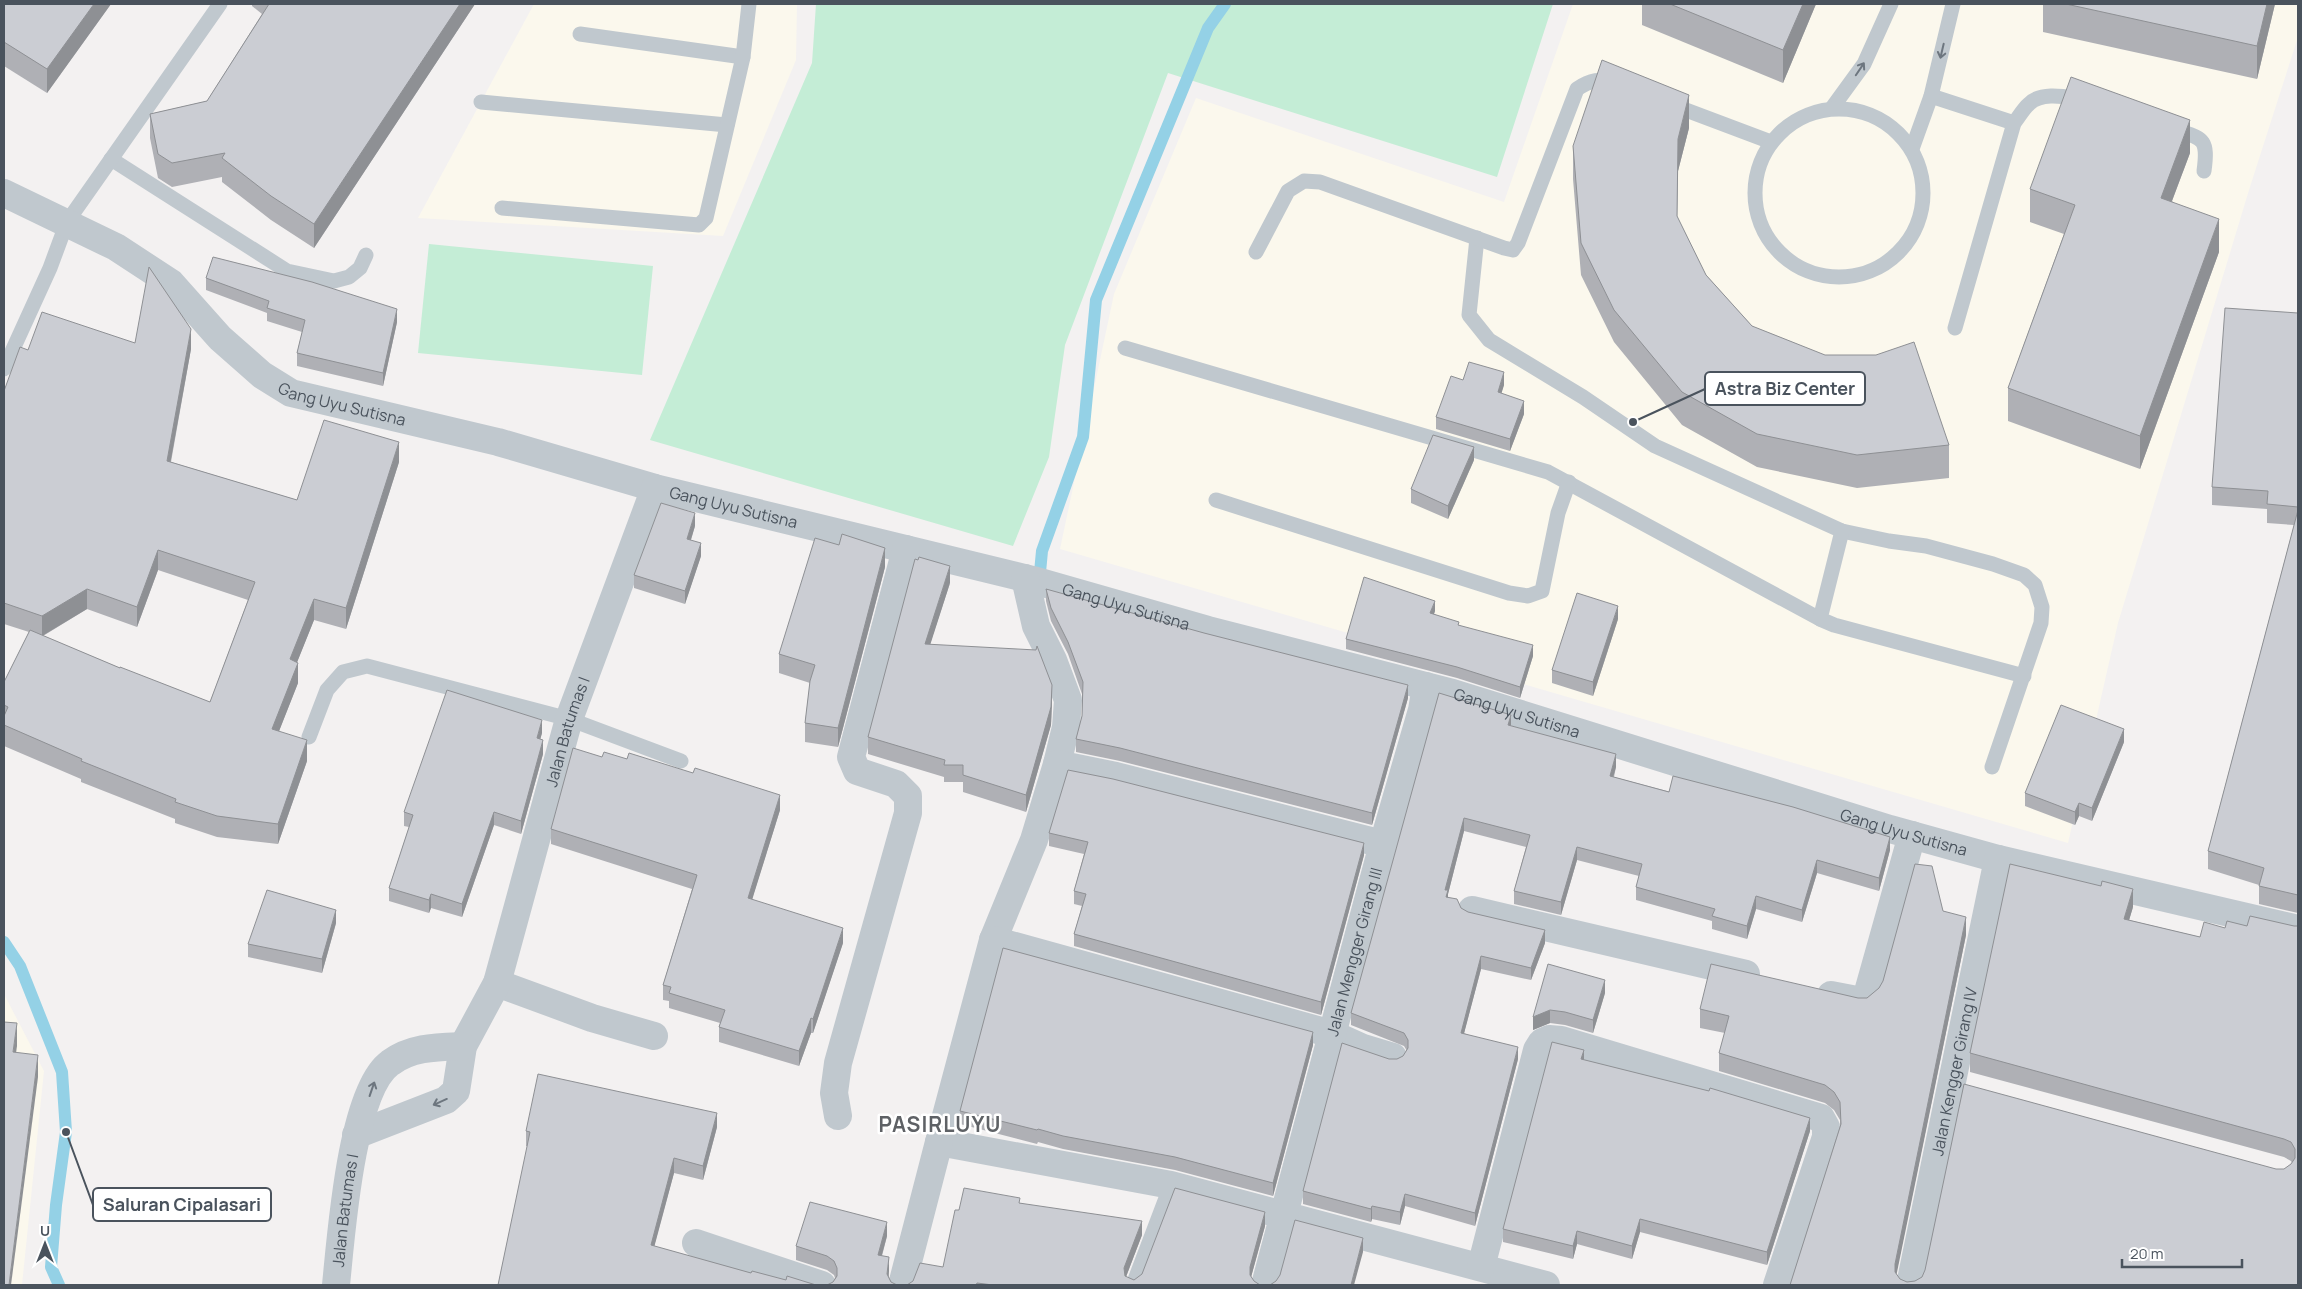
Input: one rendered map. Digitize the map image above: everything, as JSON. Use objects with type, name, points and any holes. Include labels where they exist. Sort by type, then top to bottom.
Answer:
[{"type":"street","name":"Gang Uyu Sutisna","points":[[4,193],[68,222],[116,247],[171,283],[220,338],[262,375],[291,393],[498,442],[655,488],[1035,580],[1208,630],[1426,686],[1912,836],[1998,859],[2298,929]]},
{"type":"street","name":"Jalan Batumas I","points":[[356,1135],[453,1096],[458,1084],[463,1046],[497,983],[569,720],[655,488]]},
{"type":"street","points":[[838,1116],[834,1093],[838,1063],[908,813],[908,796],[896,784],[858,770],[851,757],[906,548]]},
{"type":"street","points":[[902,1285],[993,940],[1034,840],[1066,727],[1068,700],[1053,660],[1036,626],[1035,580]]},
{"type":"street","name":"Jalan Mengger Girang III","points":[[1265,1285],[1285,1217],[1383,844],[1422,710],[1426,686]]},
{"type":"street","points":[[1057,764],[1116,776],[1383,844]]},
{"type":"street","points":[[1809,989],[1857,1000],[1866,999],[1912,836]]},
{"type":"street","name":"Jalan Kengger Girang IV","points":[[1910,1285],[1962,1086],[1998,859]]},
{"type":"street","points":[[1472,910],[1770,980]]},
{"type":"street","points":[[993,940],[1332,1034],[1363,1048],[1393,1058]]},
{"type":"street","points":[[497,983],[592,1018],[654,1036]]},
{"type":"street","points":[[1481,1267],[1537,1050],[1542,1042],[1550,1039],[1561,1040],[1821,1118],[1826,1127],[1826,1137],[1777,1285]]},
{"type":"street","name":"Jalan Batumas I","points":[[336,1285],[346,1191],[356,1135],[377,1075],[390,1063],[412,1052],[431,1047],[463,1046]]},
{"type":"street","points":[[939,1142],[1171,1185],[1285,1217],[1546,1285]]},
{"type":"street","points":[[696,1243],[822,1285]]},
{"type":"lane","points":[[4,369],[50,268],[68,222],[220,4]]},
{"type":"lane","points":[[502,208],[699,225],[706,218],[743,57],[749,4]]},
{"type":"lane","points":[[1832,108],[1864,64],[1892,4]]},
{"type":"lane","points":[[1912,149],[1931,96],[1953,4]]},
{"type":"lane","points":[[580,34],[743,57]]},
{"type":"lane","points":[[1256,252],[1288,191],[1304,181],[1320,182],[1513,250],[1518,243],[1577,89],[1590,80],[1606,80],[1634,90]]},
{"type":"lane","points":[[1931,96],[2014,123]]},
{"type":"lane","points":[[1955,328],[2014,123],[2030,102],[2042,97],[2061,96],[2096,103]]},
{"type":"lane","points":[[1652,97],[1771,142]]},
{"type":"lane","points":[[481,102],[727,125]]},
{"type":"lane","points":[[1832,108],[1863,111],[1891,126],[1912,149],[1922,174],[1924,201],[1917,226],[1902,249],[1882,266],[1857,276],[1830,277],[1804,270],[1781,256],[1765,235],[1755,210],[1754,181],[1763,154],[1771,142],[1780,131],[1804,115],[1832,108]]},
{"type":"lane","points":[[2161,125],[2198,138],[2204,143],[2206,152],[2204,171]]},
{"type":"lane","points":[[111,159],[287,271],[334,282],[349,277],[360,268],[366,255]]},
{"type":"lane","points":[[1477,238],[1469,315],[1489,340],[1583,397],[1655,446],[1842,531],[1889,541],[1926,546],[1992,564],[2024,575],[2035,585],[2042,608],[2041,623],[1992,767]]},
{"type":"lane","points":[[1125,348],[1548,472],[1834,625],[2024,676]]},
{"type":"lane","points":[[1216,500],[1509,593],[1528,596],[1542,591],[1558,513],[1569,482]]},
{"type":"lane","points":[[1820,619],[1842,531]]},
{"type":"lane","points":[[309,737],[327,690],[343,672],[367,666],[569,720],[681,761]]},
{"type":"lane","points":[[1133,1285],[1171,1185]]},
{"type":"shaded area","points":[[534,4],[797,4],[796,60],[723,236],[418,218]]},
{"type":"shaded area","points":[[1573,4],[2298,4],[2298,37],[2249,190],[2118,623],[2068,843],[1060,549],[1114,294],[1196,98],[1504,202]]},
{"type":"shaded area","points":[[4,994],[44,1071],[22,1285],[4,1285]]},
{"type":"green space","points":[[816,4],[1553,4],[1497,177],[1168,73],[1065,345],[1049,457],[1013,546],[650,440],[812,63]]},
{"type":"green space","points":[[429,244],[653,266],[642,375],[418,353]]},
{"type":"building","points":[[4,4],[94,4],[47,69],[4,42]]},
{"type":"building","points":[[269,4],[460,4],[314,224],[271,196],[222,158],[225,153],[172,163],[158,154],[150,114],[207,101]]},
{"type":"building","points":[[1670,4],[1803,4],[1783,50]]},
{"type":"building","points":[[2066,4],[2267,4],[2257,46]]},
{"type":"building","points":[[1602,60],[1689,95],[1678,139],[1677,216],[1706,275],[1752,326],[1825,355],[1876,355],[1914,342],[1949,445],[1857,455],[1757,434],[1682,392],[1614,310],[1581,243],[1573,146]]},
{"type":"building","points":[[2071,77],[2190,120],[2161,198],[2219,219],[2140,436],[2008,388],[2075,205],[2030,189]]},
{"type":"building","points":[[213,257],[312,282],[397,309],[383,373],[297,353],[305,320],[267,308],[269,301],[206,278]]},
{"type":"building","points":[[149,267],[191,329],[167,461],[297,500],[324,420],[399,442],[346,608],[314,599],[290,659],[298,663],[272,729],[307,740],[278,824],[217,816],[175,802],[176,799],[81,761],[82,759],[4,725],[4,716],[8,707],[4,705],[4,682],[30,630],[120,668],[210,702],[255,582],[158,550],[137,607],[87,589],[42,616],[4,603],[4,391],[20,347],[28,350],[42,312],[135,343]]},
{"type":"building","points":[[2225,308],[2298,313],[2298,507],[2267,504],[2268,491],[2212,487]]},
{"type":"building","points":[[1469,362],[1504,372],[1498,392],[1524,401],[1510,439],[1436,417],[1451,376],[1463,380]]},
{"type":"building","points":[[1433,435],[1474,447],[1448,506],[1411,489]]},
{"type":"building","points":[[661,503],[695,513],[687,539],[701,543],[685,591],[634,575]]},
{"type":"building","points":[[2298,510],[2298,895],[2259,886],[2264,868],[2208,851]]},
{"type":"building","points":[[842,534],[885,548],[838,728],[805,723],[810,681],[815,665],[779,654],[815,538],[839,545]]},
{"type":"building","points":[[919,557],[950,566],[925,644],[1036,650],[1037,646],[1052,685],[1051,707],[1026,795],[963,775],[963,765],[944,765],[945,760],[868,737],[915,559],[918,560]]},
{"type":"building","points":[[1364,577],[1435,601],[1430,613],[1459,622],[1458,625],[1533,645],[1520,687],[1457,667],[1346,639]]},
{"type":"building","points":[[1046,589],[1204,633],[1408,685],[1372,813],[1120,748],[1076,739],[1082,716],[1083,682],[1068,642],[1051,608]]},
{"type":"building","points":[[1577,593],[1618,606],[1593,682],[1552,670]]},
{"type":"building","points":[[447,690],[542,720],[537,738],[543,740],[521,821],[494,812],[462,904],[431,894],[429,900],[389,888],[413,815],[404,812]]},
{"type":"building","points":[[1439,693],[1511,715],[1508,725],[1616,754],[1610,776],[1669,792],[1673,776],[1793,807],[1890,837],[1879,878],[1817,860],[1802,910],[1756,896],[1747,926],[1712,916],[1715,909],[1636,887],[1642,864],[1577,847],[1561,902],[1514,891],[1530,835],[1464,818],[1445,890],[1448,890],[1446,897],[1457,899],[1461,908],[1468,912],[1545,930],[1531,968],[1481,956],[1461,1033],[1518,1047],[1475,1213],[1405,1194],[1400,1212],[1372,1206],[1371,1209],[1303,1191],[1342,1043],[1389,1059],[1397,1059],[1403,1056],[1408,1048],[1408,1040],[1404,1033],[1351,1013]]},
{"type":"building","points":[[2061,705],[2124,729],[2092,808],[2079,803],[2075,812],[2025,793]]},
{"type":"building","points":[[573,748],[602,757],[604,752],[627,759],[629,753],[693,773],[695,768],[780,795],[748,898],[843,928],[813,1019],[811,1018],[799,1051],[719,1027],[725,1010],[669,993],[671,987],[663,985],[697,875],[551,829]]},
{"type":"building","points":[[1068,770],[1113,779],[1364,843],[1321,1002],[1074,934],[1086,894],[1074,891],[1088,842],[1049,833]]},
{"type":"building","points":[[1915,864],[1932,866],[1943,911],[1966,917],[1895,1264],[1895,1272],[1900,1279],[1907,1282],[1915,1281],[1922,1277],[1925,1270],[1964,1084],[2276,1169],[2284,1169],[2295,1158],[2295,1149],[2291,1142],[2284,1139],[1970,1053],[2010,864],[2101,886],[2102,881],[2133,889],[2124,919],[2200,937],[2204,922],[2225,928],[2227,921],[2247,926],[2250,916],[2298,926],[2298,1285],[1790,1285],[1841,1124],[1840,1102],[1834,1092],[1825,1085],[1719,1053],[1729,1016],[1700,1009],[1711,964],[1858,998],[1867,998],[1879,988],[1883,981]]},
{"type":"building","points":[[267,890],[336,910],[322,959],[248,944]]},
{"type":"building","points":[[1003,948],[1313,1032],[1273,1183],[1175,1157],[1063,1136],[960,1111]]},
{"type":"building","points":[[1548,964],[1605,980],[1593,1020],[1550,1010],[1533,1017]]},
{"type":"building","points":[[4,1022],[17,1023],[13,1052],[38,1055],[9,1285],[4,1285]]},
{"type":"building","points":[[1552,1042],[1584,1050],[1581,1059],[1709,1091],[1710,1088],[1810,1118],[1767,1252],[1640,1219],[1632,1246],[1577,1231],[1573,1246],[1503,1229]]},
{"type":"building","points":[[538,1074],[717,1113],[703,1166],[674,1158],[651,1245],[751,1273],[752,1271],[786,1280],[787,1276],[816,1285],[498,1285],[530,1132],[526,1131]]},
{"type":"building","points":[[964,1188],[1020,1198],[1019,1203],[1142,1221],[1124,1268],[1125,1276],[1134,1280],[1142,1274],[1175,1188],[1265,1212],[1250,1267],[1250,1275],[1260,1285],[993,1285],[977,1283],[976,1285],[907,1285],[913,1281],[920,1263],[943,1267],[955,1210],[959,1210]]},
{"type":"building","points":[[810,1202],[887,1222],[878,1255],[889,1257],[887,1274],[891,1282],[897,1285],[827,1285],[833,1282],[837,1276],[837,1268],[834,1261],[827,1256],[796,1246]]},
{"type":"building","points":[[1295,1220],[1363,1238],[1351,1285],[1270,1285],[1280,1275]]},
{"type":"waterway","points":[[1039,583],[1042,551],[1083,437],[1096,300],[1208,28],[1225,4]]},
{"type":"waterway","points":[[4,942],[20,966],[62,1072],[66,1132],[56,1205],[51,1267],[59,1285]]},
{"type":"place","name":"Astra Biz Center","points":[[1633,422]]},
{"type":"place","name":"Saluran Cipalasari","points":[[66,1132]]},
{"type":"district","name":"PASIRLUYU","points":[[940,1124]]}]
